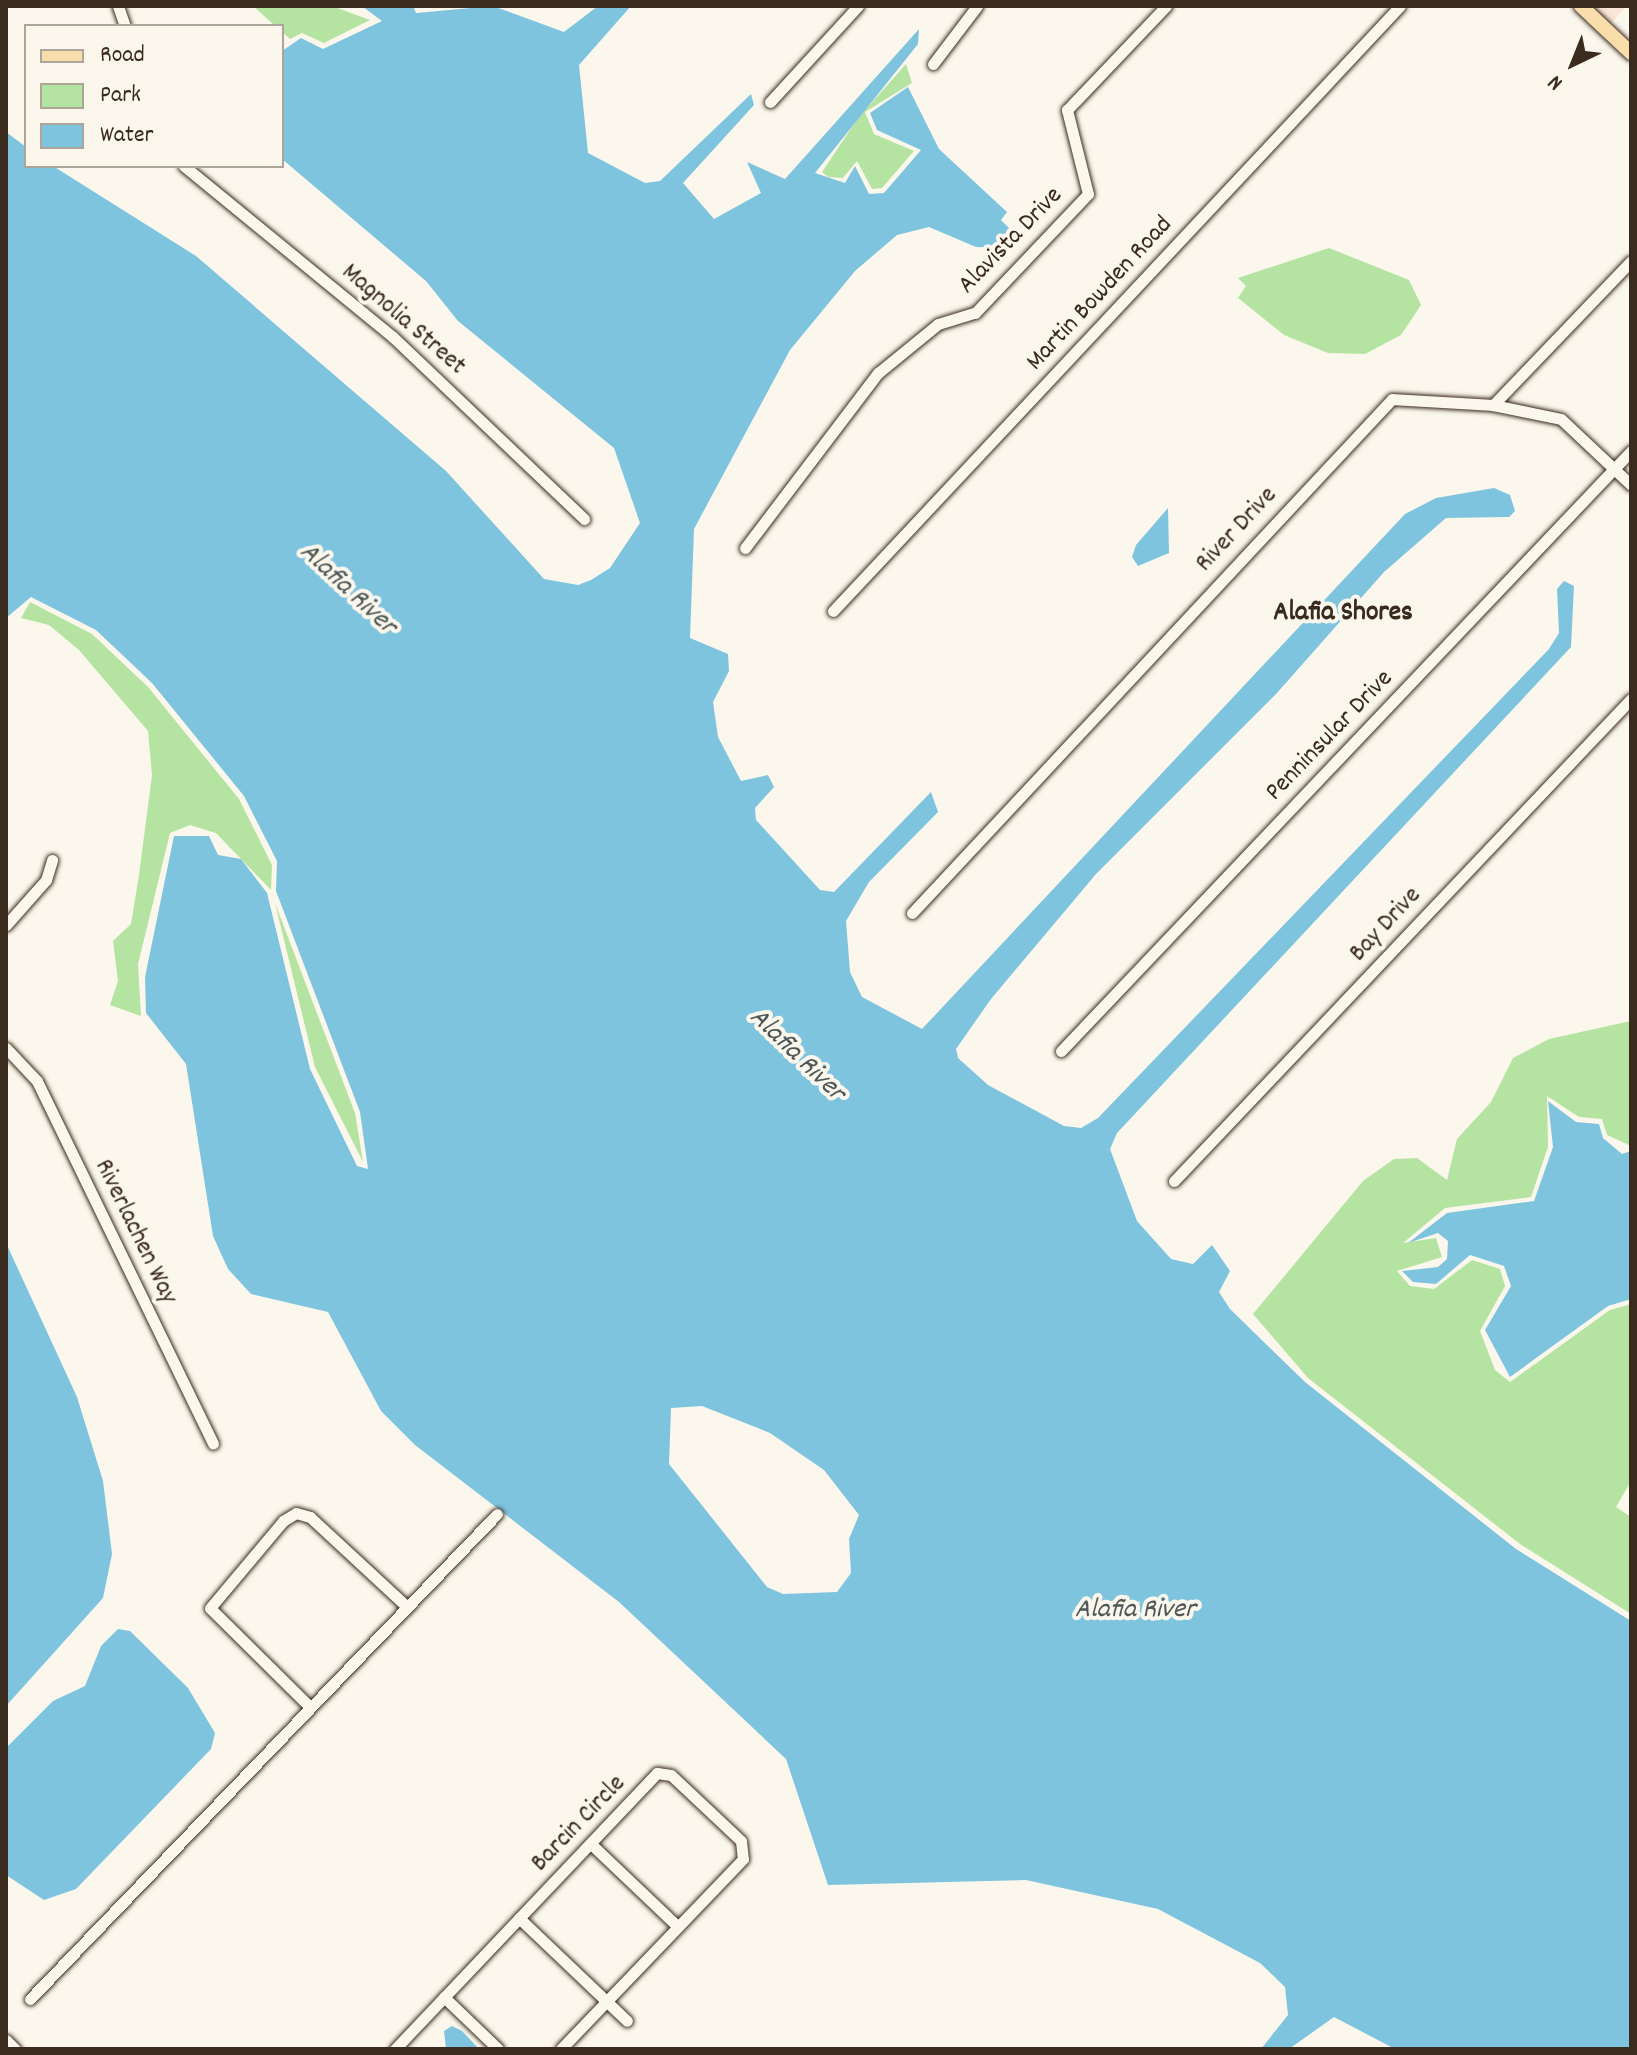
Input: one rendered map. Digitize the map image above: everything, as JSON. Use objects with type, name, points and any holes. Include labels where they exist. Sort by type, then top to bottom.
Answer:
[{"type":"main road","points":[[1581,6],[1631,53]]},
{"type":"street","points":[[770,102],[858,6]]},
{"type":"street","points":[[933,64],[977,6]]},
{"type":"street","name":"Alavista Drive","points":[[745,548],[888,363],[938,324],[975,313],[1088,194],[1067,110],[1166,6]]},
{"type":"street","name":"Martin Bowden Road","points":[[833,611],[1400,6]]},
{"type":"street","name":"Magnolia Street","points":[[186,168],[393,337],[584,519]]},
{"type":"street","points":[[1493,405],[1631,261]]},
{"type":"street","name":"River Drive","points":[[912,913],[1392,399],[1493,405]]},
{"type":"street","points":[[1493,405],[1561,419],[1631,485]]},
{"type":"street","name":"Penninsular Drive","points":[[1061,1051],[1631,451]]},
{"type":"street","name":"Bay Drive","points":[[1174,1181],[1631,699]]},
{"type":"street","points":[[6,925],[46,880],[52,860]]},
{"type":"street","name":"Riverlachen Way","points":[[6,1048],[37,1081],[213,1443]]},
{"type":"street","points":[[309,1706],[210,1608],[283,1521],[296,1513],[310,1517],[405,1605]]},
{"type":"street","points":[[30,1999],[405,1605],[497,1514]]},
{"type":"street","name":"Barcin Circle","points":[[395,2049],[657,1773],[671,1775],[741,1841],[743,1859],[561,2049]]},
{"type":"street","points":[[591,1844],[677,1926]]},
{"type":"street","points":[[519,1918],[627,2021]]},
{"type":"street","points":[[444,1997],[498,2049]]},
{"type":"street","points":[[6,2040],[15,2049]]},
{"type":"shaded area","points":[[1590,6],[1627,6],[1610,24]]},
{"type":"green space","points":[[253,6],[332,6],[370,20],[324,43],[302,33],[290,39],[284,34],[284,24],[273,24]]},
{"type":"green space","points":[[906,64],[912,83],[865,112],[874,134],[914,151],[882,188],[872,189],[857,161],[843,178],[828,177],[822,172],[858,118]]},
{"type":"green space","points":[[1329,248],[1409,280],[1421,305],[1401,335],[1365,354],[1328,353],[1284,335],[1238,298],[1246,286],[1238,278]]},
{"type":"green space","points":[[30,602],[92,634],[148,687],[239,799],[272,865],[271,890],[216,833],[190,825],[170,833],[138,964],[141,1016],[110,1005],[118,981],[113,941],[131,924],[139,875],[152,775],[148,731],[79,650],[49,625],[21,618]]},
{"type":"green space","points":[[275,903],[355,1113],[363,1162],[315,1067]]},
{"type":"green space","points":[[1631,1021],[1631,1146],[1607,1135],[1602,1119],[1579,1117],[1547,1096],[1548,1147],[1531,1197],[1445,1208],[1403,1243],[1436,1238],[1442,1257],[1397,1271],[1410,1286],[1434,1289],[1472,1260],[1500,1269],[1505,1286],[1480,1331],[1495,1370],[1510,1382],[1610,1310],[1631,1304],[1631,1481],[1616,1507],[1631,1517],[1631,1614],[1520,1544],[1308,1378],[1253,1314],[1363,1181],[1394,1159],[1417,1158],[1447,1180],[1457,1139],[1491,1102],[1513,1058],[1549,1039]]},
{"type":"water","name":"Alafia River","points":[[341,6],[413,6],[416,13],[493,6],[564,32],[598,6],[631,6],[579,65],[588,153],[645,183],[660,181],[751,94],[754,105],[683,183],[714,219],[761,193],[747,162],[785,179],[919,29],[918,44],[815,173],[845,183],[855,166],[869,194],[884,193],[921,150],[877,130],[870,113],[908,87],[939,149],[1007,212],[1001,220],[1011,230],[999,248],[976,247],[929,227],[897,235],[855,271],[790,350],[694,529],[690,638],[728,654],[729,671],[713,702],[718,737],[741,781],[768,775],[774,787],[755,808],[756,820],[820,890],[834,892],[931,792],[938,812],[869,882],[846,921],[850,972],[862,997],[922,1029],[1405,514],[1436,498],[1494,488],[1510,495],[1515,511],[1509,517],[1446,518],[1384,572],[1276,694],[1096,874],[991,999],[956,1049],[958,1058],[988,1085],[1064,1126],[1081,1128],[1098,1118],[1549,649],[1559,633],[1557,589],[1564,581],[1574,586],[1571,647],[1117,1133],[1110,1149],[1137,1221],[1171,1259],[1193,1264],[1212,1245],[1230,1271],[1219,1292],[1230,1309],[1305,1382],[1516,1549],[1631,1621],[1631,2049],[1395,2049],[1334,2017],[1289,2049],[1261,2049],[1288,2015],[1285,1987],[1260,1963],[1158,1909],[1026,1880],[828,1885],[786,1759],[619,1602],[415,1445],[381,1411],[328,1312],[251,1294],[228,1269],[213,1236],[186,1064],[146,1013],[145,977],[174,836],[209,836],[218,855],[241,859],[267,893],[310,1069],[357,1166],[368,1169],[360,1112],[276,891],[277,861],[244,796],[152,683],[96,630],[31,597],[6,618],[6,132],[24,146],[24,168],[56,168],[196,256],[446,471],[544,579],[578,585],[610,568],[640,523],[614,448],[458,321],[426,281],[284,161],[284,50],[301,38],[323,49],[382,21],[363,7]],"holes":[[[702,1406],[770,1433],[824,1470],[859,1515],[849,1539],[851,1573],[837,1592],[783,1594],[767,1587],[669,1464],[671,1408]]]},
{"type":"water","points":[[1168,508],[1169,553],[1138,566],[1132,557],[1136,545]]},
{"type":"water","points":[[1548,1101],[1576,1122],[1599,1124],[1603,1138],[1622,1154],[1631,1151],[1631,1299],[1608,1306],[1510,1377],[1485,1330],[1511,1286],[1504,1266],[1470,1255],[1436,1284],[1413,1282],[1402,1271],[1438,1267],[1447,1259],[1448,1241],[1438,1233],[1408,1243],[1447,1213],[1534,1201],[1553,1147]]},
{"type":"water","points":[[6,1243],[77,1397],[103,1481],[112,1554],[103,1598],[6,1706]]},
{"type":"water","points":[[118,1629],[130,1631],[188,1688],[215,1733],[211,1749],[76,1889],[44,1900],[6,1875],[6,1748],[53,1701],[85,1686],[101,1646]]},
{"type":"water","points":[[452,2026],[462,2031],[479,2049],[446,2049],[444,2031]]},
{"type":"district","name":"Alafia Shores","points":[[1343,614]]}]
